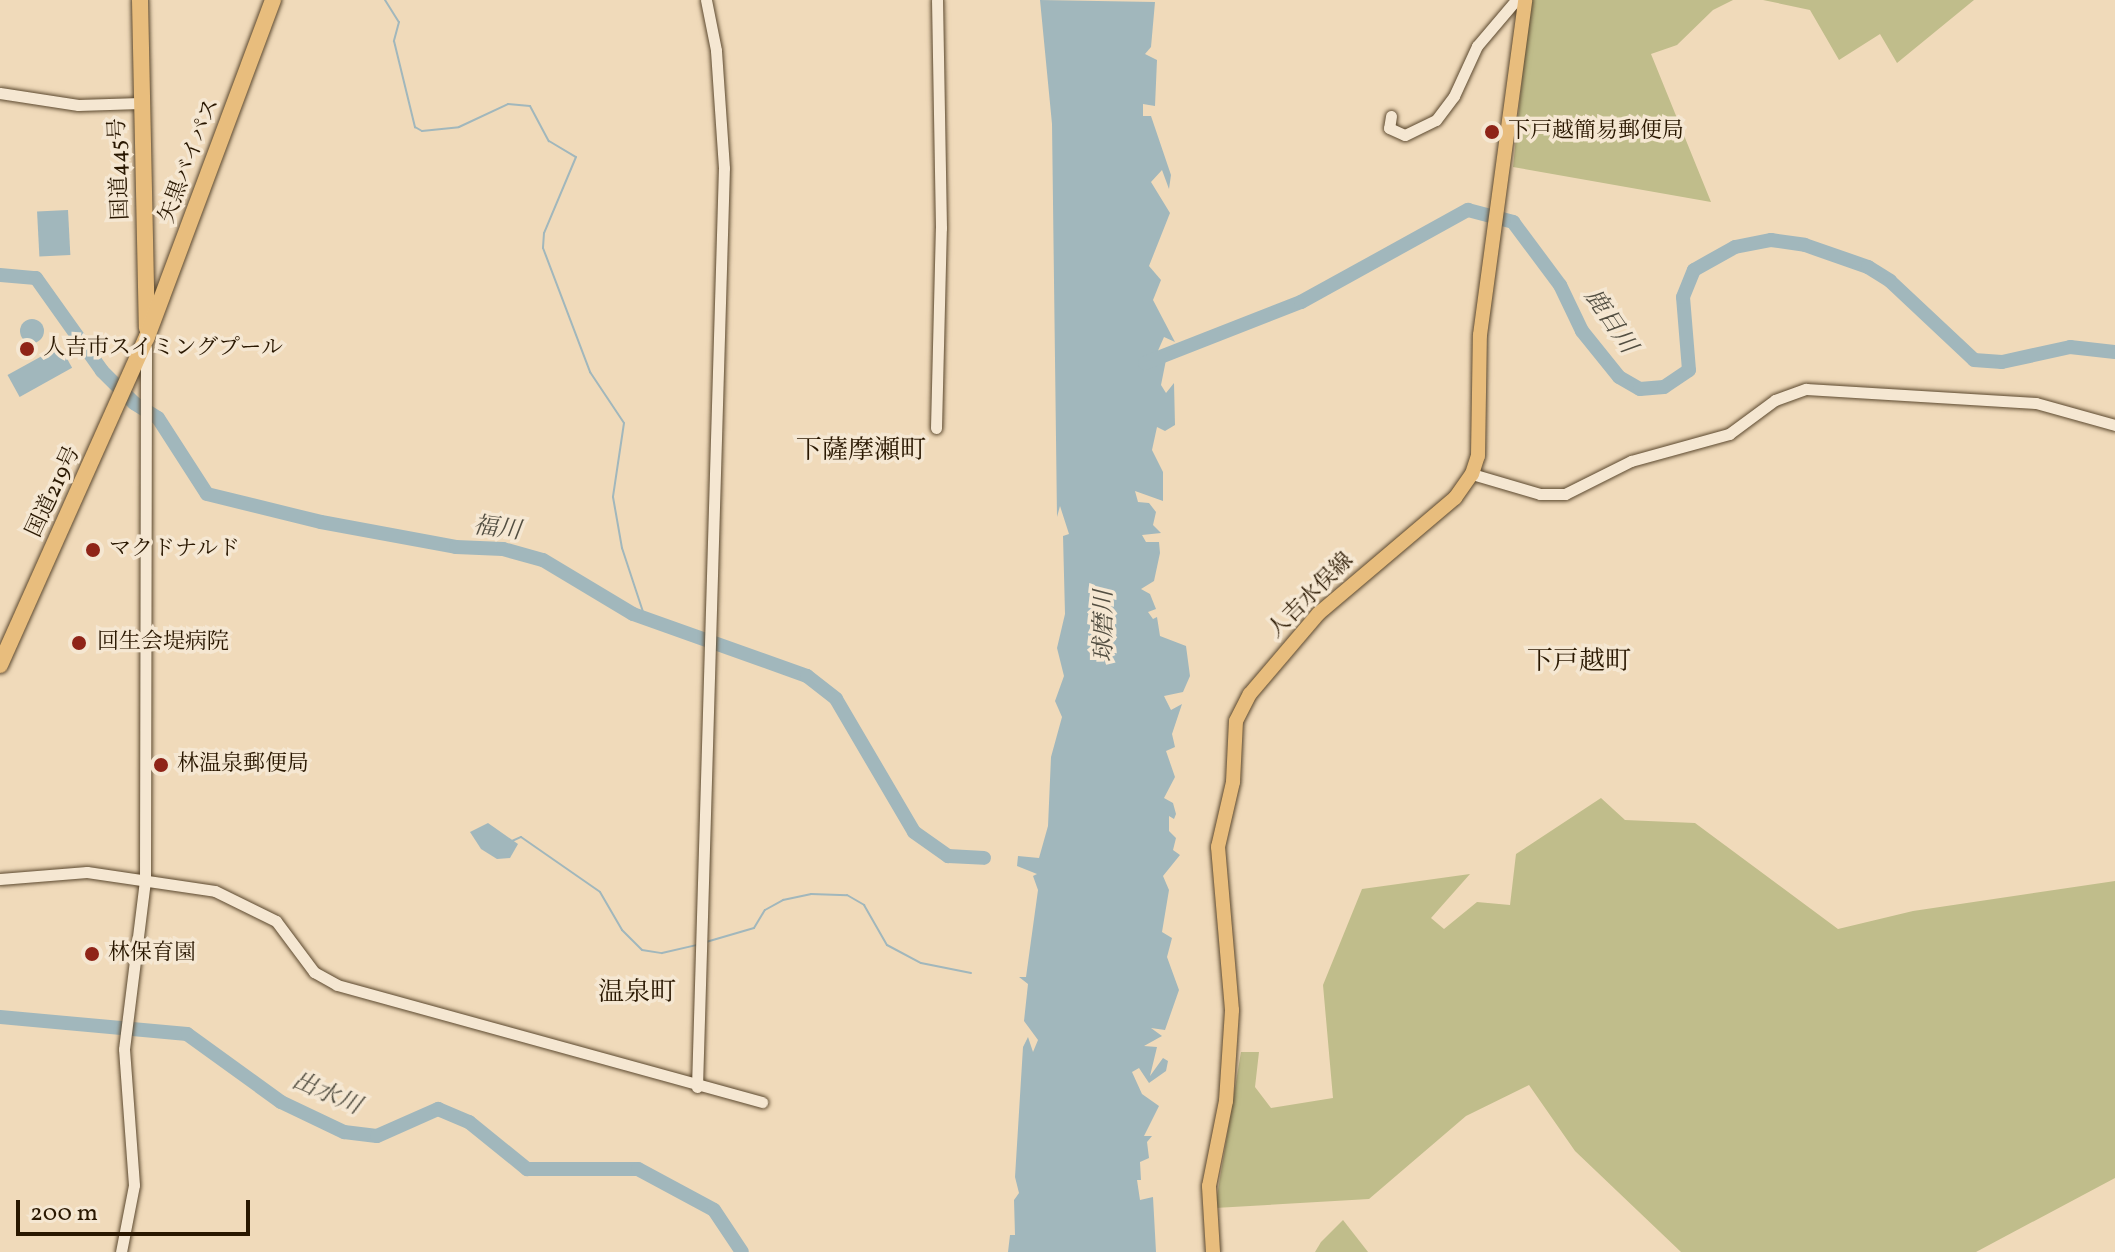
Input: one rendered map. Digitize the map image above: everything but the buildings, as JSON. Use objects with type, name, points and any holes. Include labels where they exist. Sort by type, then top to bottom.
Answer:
[{"type":"highway","name":"国道445号","points":[[140,0],[147,337]]},
{"type":"highway","name":"矢黒バイパス","points":[[147,337],[273,0]]},
{"type":"highway","points":[[146,288],[164,292]]},
{"type":"highway","name":"国道219号","points":[[0,665],[147,337]]},
{"type":"main road","name":"人吉水俣線","points":[[1213,1252],[1209,1186],[1226,1101],[1232,1010],[1218,847],[1233,782],[1236,721],[1250,694],[1318,614],[1455,498],[1472,474],[1478,456],[1480,335],[1525,0]]},
{"type":"street","points":[[697,1087],[724,168],[716,50],[706,0]]},
{"type":"street","points":[[936,428],[941,228],[937,0]]},
{"type":"street","points":[[1391,116],[1389,128],[1405,135],[1436,120],[1454,96],[1477,46],[1516,0]]},
{"type":"street","points":[[0,93],[78,105],[140,103]]},
{"type":"street","points":[[121,1252],[134,1185],[124,1049],[145,880],[147,337]]},
{"type":"street","points":[[1472,474],[1540,494],[1565,494],[1631,461],[1729,434],[1775,400],[1806,389],[2036,403],[2115,425]]},
{"type":"street","points":[[0,879],[87,872],[186,883],[253,906],[276,921],[314,972],[337,985],[697,1087],[762,1102]]},
{"type":"shaded area","points":[[1530,0],[1733,0],[1713,10],[1677,45],[1651,54],[1711,202],[1513,167]]},
{"type":"shaded area","points":[[1763,0],[1974,0],[1897,63],[1880,34],[1839,60],[1810,10]]},
{"type":"shaded area","points":[[1601,798],[1625,820],[1695,823],[1838,929],[1913,911],[2115,881],[2115,1178],[1976,1252],[1681,1252],[1575,1151],[1529,1085],[1466,1116],[1369,1199],[1215,1208],[1241,1052],[1259,1052],[1255,1087],[1271,1108],[1333,1098],[1323,985],[1362,889],[1470,874],[1431,918],[1444,929],[1477,902],[1510,905],[1516,854]]},
{"type":"shaded area","points":[[1343,1220],[1368,1252],[1315,1252],[1321,1242]]},
{"type":"water","name":"球磨川","points":[[1040,0],[1155,2],[1151,47],[1145,54],[1157,60],[1155,106],[1143,104],[1143,116],[1151,116],[1171,175],[1169,189],[1162,170],[1151,182],[1170,213],[1149,266],[1161,280],[1153,300],[1175,342],[1164,337],[1157,353],[1166,360],[1161,385],[1166,393],[1174,383],[1175,425],[1165,431],[1157,427],[1152,450],[1163,472],[1163,501],[1135,491],[1138,502],[1149,503],[1156,512],[1153,525],[1161,533],[1142,535],[1146,542],[1159,542],[1160,553],[1154,581],[1141,589],[1150,594],[1156,609],[1148,612],[1153,619],[1157,617],[1160,636],[1186,646],[1190,676],[1183,692],[1164,696],[1171,710],[1182,704],[1172,734],[1175,747],[1166,751],[1175,777],[1164,798],[1173,803],[1176,814],[1174,819],[1169,816],[1169,831],[1176,838],[1173,850],[1180,855],[1163,876],[1169,890],[1162,932],[1172,938],[1167,957],[1179,990],[1165,1030],[1151,1028],[1162,1036],[1144,1046],[1157,1047],[1150,1076],[1163,1058],[1168,1061],[1166,1071],[1149,1083],[1139,1068],[1132,1072],[1142,1094],[1159,1106],[1144,1136],[1152,1136],[1147,1142],[1149,1158],[1140,1162],[1141,1180],[1137,1180],[1140,1200],[1153,1197],[1156,1252],[1008,1252],[1010,1235],[1015,1235],[1014,1200],[1019,1193],[1015,1177],[1023,1047],[1028,1037],[1033,1052],[1038,1040],[1024,1021],[1028,984],[1019,977],[1026,977],[1038,890],[1033,876],[1037,874],[1017,866],[1018,856],[1039,858],[1048,826],[1051,757],[1062,717],[1055,701],[1064,676],[1057,648],[1065,614],[1063,536],[1069,534],[1060,506],[1057,517],[1052,124]]},
{"type":"water","points":[[68,210],[70,255],[39,257],[37,212]]},
{"type":"water","points":[[27,319],[37,319],[44,326],[44,336],[37,343],[27,343],[20,336],[20,326]]},
{"type":"water","points":[[60,346],[72,368],[20,397],[8,375]]},
{"type":"water","points":[[488,823],[518,844],[510,858],[497,859],[481,849],[470,832]]},
{"type":"waterway","points":[[385,0],[399,22],[394,41],[415,127],[422,131],[459,127],[508,104],[530,106],[549,141],[576,157],[544,233],[543,248],[590,372],[624,423],[613,497],[622,548],[645,618]]},
{"type":"waterway","name":"鹿目川","points":[[1145,363],[1301,302],[1468,210],[1513,222],[1560,285],[1582,331],[1619,377],[1640,389],[1664,387],[1689,370],[1683,297],[1694,270],[1735,247],[1771,240],[1805,245],[1868,267],[1890,281],[1974,360],[2002,362],[2070,347],[2115,352]]},
{"type":"waterway","name":"福川","points":[[0,275],[36,278],[102,371],[134,403],[158,418],[207,494],[321,522],[456,547],[503,549],[543,560],[633,614],[807,676],[836,699],[914,832],[948,856],[984,858]]},
{"type":"waterway","points":[[512,841],[521,837],[600,892],[622,930],[642,950],[662,953],[696,945]]},
{"type":"waterway","points":[[706,942],[754,928],[765,910],[783,900],[811,894],[847,895],[864,905],[887,945],[921,963],[971,973]]},
{"type":"waterway","name":"出水川","points":[[0,1017],[187,1034],[281,1102],[344,1132],[377,1136],[438,1109],[469,1122],[527,1169],[638,1169],[714,1210],[742,1252]]},
{"type":"place","name":"下戸越簡易郵便局","points":[[1492,132]]},
{"type":"place","name":"人吉市スイミングプール","points":[[27,349]]},
{"type":"place","name":"マクドナルド","points":[[93,550]]},
{"type":"place","name":"回生会堤病院","points":[[79,643]]},
{"type":"place","name":"林温泉郵便局","points":[[161,765]]},
{"type":"place","name":"林保育園","points":[[92,954]]},
{"type":"district","name":"下薩摩瀬町","points":[[861,452]]},
{"type":"district","name":"下戸越町","points":[[1579,663]]},
{"type":"district","name":"温泉町","points":[[637,994]]}]
